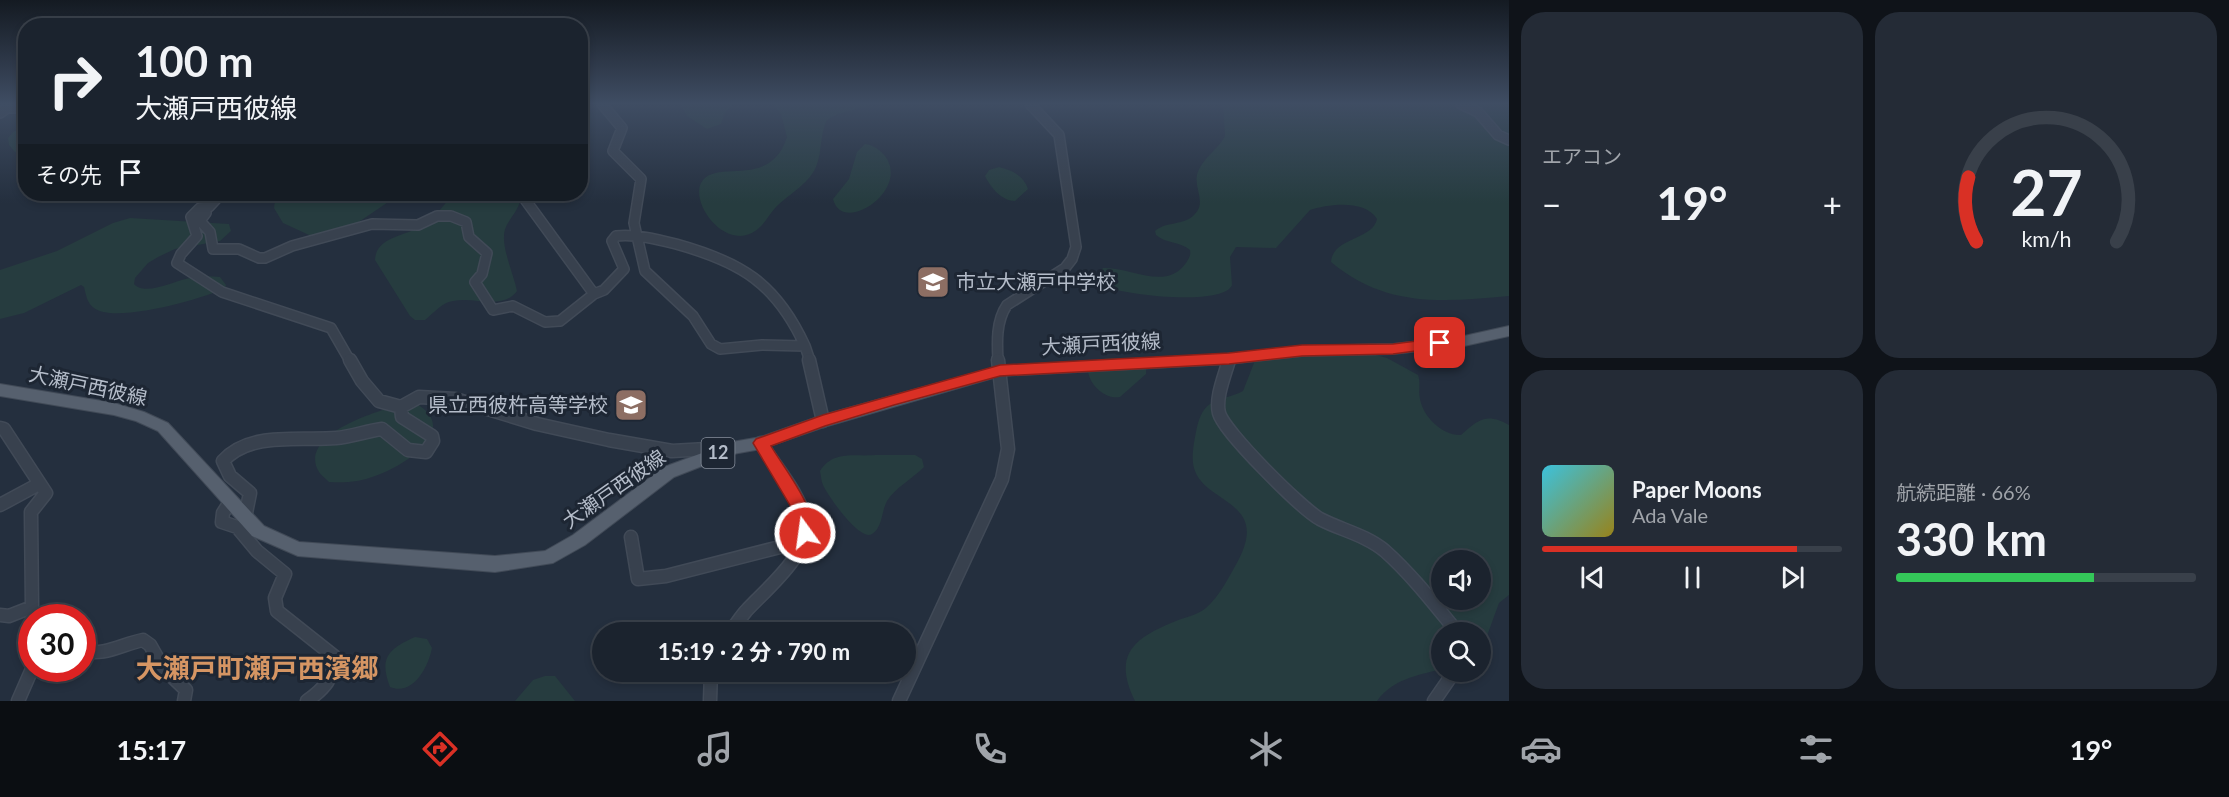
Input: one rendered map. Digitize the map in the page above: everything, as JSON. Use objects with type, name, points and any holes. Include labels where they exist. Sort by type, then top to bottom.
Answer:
[{"type":"main road","name":"大瀬戸西彼線","points":[[0,390],[114,409],[139,416],[163,427],[258,531],[298,549],[495,564],[547,558],[579,540],[669,472],[732,448],[761,443],[823,421],[1000,371],[1229,358],[1302,351],[1393,349],[1505,335]]},
{"type":"street","points":[[620,137],[613,151],[640,179],[634,223],[645,271],[693,316],[711,344],[720,349],[762,345],[805,346]]},
{"type":"street","points":[[899,701],[999,489],[1005,469],[1008,449],[997,353],[1002,312],[1022,294],[1062,270],[1071,261],[1076,248],[1059,137]]},
{"type":"street","points":[[215,201],[209,207],[200,208],[191,217],[197,236],[181,254],[177,263],[222,292],[331,328],[362,381],[379,402],[401,407],[419,397],[455,399],[537,424],[672,451],[732,448]]},
{"type":"street","points":[[526,201],[594,294]]},
{"type":"street","points":[[200,208],[205,210],[200,221],[210,232],[213,249],[239,249],[259,258],[273,256],[292,246],[364,226],[393,223],[418,225],[437,216],[451,216],[466,222],[467,234],[471,242],[487,253],[482,274],[475,282],[493,310],[513,306],[545,322],[560,321],[594,294],[604,290],[624,269],[612,241],[616,236],[638,236],[701,251],[744,271],[780,299],[795,322],[805,346],[816,382],[823,421]]},
{"type":"street","points":[[1229,358],[1219,403],[1219,413],[1227,429],[1251,455],[1318,518],[1357,534],[1384,550],[1449,622]]},
{"type":"street","points":[[245,518],[250,493],[230,476],[223,461],[227,454],[239,448],[278,440],[338,438],[382,429],[410,452],[418,454],[426,452],[431,446],[432,436],[402,417],[401,407]]},
{"type":"street","points":[[0,428],[4,429],[46,494],[31,512],[33,604]]},
{"type":"street","points":[[736,622],[787,568],[805,533],[803,516],[761,443]]},
{"type":"street","points":[[0,505],[39,484]]},
{"type":"street","points":[[230,502],[223,513],[222,522],[237,527],[257,551],[285,574],[275,598],[278,611],[335,657],[335,670],[327,686],[307,701]]},
{"type":"street","points":[[631,537],[638,579],[666,576],[784,546],[799,548]]},
{"type":"street","points":[[0,615],[18,615]]},
{"type":"street","points":[[96,653],[106,652],[132,641],[143,640],[150,645],[163,668],[186,690],[184,701]]},
{"type":"street","points":[[18,701],[26,682]]},
{"type":"street","points":[[710,701],[711,682]]},
{"type":"street","points":[[1434,701],[1447,682]]},
{"type":"green space","points":[[18,137],[18,151],[15,152],[9,145],[8,138]]},
{"type":"green space","points":[[787,137],[822,137],[814,171],[800,187],[776,207],[759,228],[747,235],[736,236],[725,232],[715,224],[701,204],[699,193],[701,183],[708,176],[718,172],[756,168],[768,163],[779,153]]},
{"type":"green space","points":[[1225,137],[1509,137],[1509,296],[1461,300],[1416,299],[1373,288],[1352,277],[1331,262],[1333,254],[1345,243],[1368,231],[1377,219],[1364,208],[1346,205],[1310,210],[1276,248],[1236,247],[1230,257],[1232,285],[1225,292],[1210,296],[1169,297],[1126,292],[1099,284],[1095,278],[1103,268],[1158,277],[1168,276],[1178,271],[1186,263],[1190,250],[1160,238],[1155,231],[1190,218],[1198,210],[1200,201],[1197,175],[1206,159]]},
{"type":"green space","points":[[865,144],[876,148],[885,156],[891,169],[889,182],[872,204],[860,211],[849,213],[839,209],[833,199],[849,179],[857,152]]},
{"type":"green space","points":[[999,167],[1017,174],[1026,184],[1028,189],[1015,201],[1006,199],[997,193],[985,176],[989,170]]},
{"type":"green space","points":[[275,201],[390,201],[344,232],[320,240],[283,223],[274,208]]},
{"type":"green space","points":[[448,201],[520,201],[504,236],[517,291],[511,297],[496,302],[461,300],[449,302],[425,320],[415,320],[410,316],[375,260],[377,252],[387,241],[419,228]]},
{"type":"green space","points":[[130,218],[229,224],[231,231],[220,241],[175,249],[148,263],[135,278],[134,284],[145,289],[161,287],[190,278],[212,276],[220,277],[226,285],[225,288],[159,308],[120,313],[104,312],[94,308],[81,285],[24,313],[0,319],[0,270],[57,251],[113,223]]},
{"type":"green space","points":[[1361,351],[1387,358],[1418,375],[1420,399],[1425,412],[1435,424],[1447,432],[1461,435],[1472,425],[1488,418],[1509,425],[1509,595],[1499,603],[1491,625],[1491,622],[1431,622],[1431,672],[1398,683],[1377,701],[1135,701],[1128,685],[1126,671],[1131,650],[1139,641],[1161,627],[1206,608],[1216,598],[1228,578],[1239,559],[1246,540],[1246,525],[1241,514],[1200,480],[1193,464],[1194,440],[1200,416],[1204,410],[1222,398],[1243,391],[1256,358]]},
{"type":"green space","points":[[1125,358],[1136,360],[1146,368],[1146,374],[1120,397],[1109,396],[1098,390],[1089,375],[1088,369],[1091,365],[1099,360]]},
{"type":"green space","points":[[415,403],[428,413],[433,424],[431,435],[424,446],[413,456],[387,471],[358,481],[329,482],[319,472],[315,458],[320,445],[332,434],[367,415]]},
{"type":"green space","points":[[915,455],[922,459],[924,467],[890,497],[878,527],[872,534],[867,535],[853,525],[831,498],[821,480],[820,471],[825,464],[838,457]]},
{"type":"green space","points":[[415,637],[427,639],[432,648],[423,672],[406,688],[390,687],[385,669],[388,656],[392,650]]},
{"type":"green space","points":[[555,676],[575,701],[515,701],[533,680]]},
{"type":"place","name":"市立大瀬戸中学校","points":[[933,282]]},
{"type":"place","name":"県立西彼杵高等学校","points":[[631,405]]},
{"type":"district","name":"大瀬戸町瀬戸西濱郷","points":[[257,669]]},
{"type":"route","points":[[805,533],[806,523],[801,509],[761,443],[894,399],[1000,371],[1229,358],[1302,351],[1393,349],[1440,343]]}]
